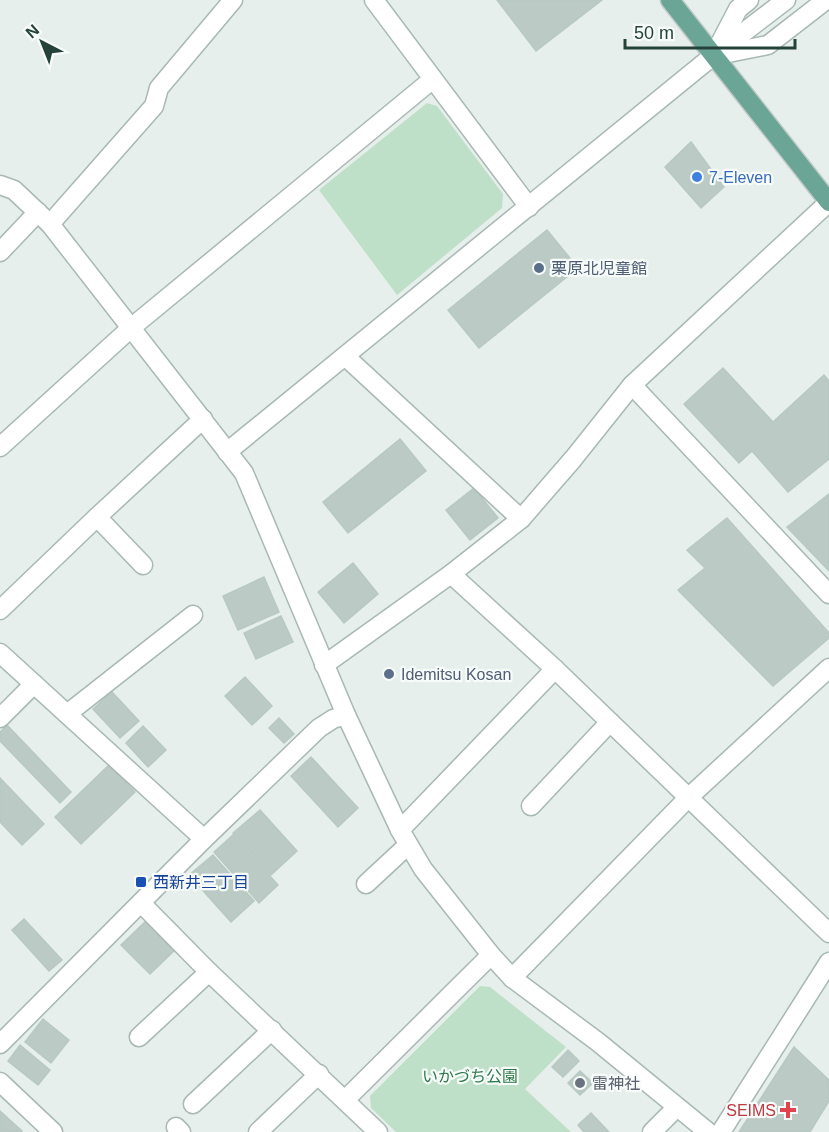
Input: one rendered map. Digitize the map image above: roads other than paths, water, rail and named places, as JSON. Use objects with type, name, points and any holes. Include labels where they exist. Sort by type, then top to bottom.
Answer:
[{"type":"main road","points":[[670,0],[829,202]]},
{"type":"street","points":[[0,252],[44,218],[154,106],[159,88],[233,0]]},
{"type":"street","points":[[374,0],[529,207]]},
{"type":"street","points":[[714,56],[738,9],[749,0]]},
{"type":"street","points":[[228,452],[714,56],[786,0]]},
{"type":"street","points":[[714,56],[768,45],[826,0]]},
{"type":"street","points":[[0,447],[132,327],[434,79]]},
{"type":"street","points":[[0,185],[14,190],[44,218],[132,327],[244,473],[346,715],[404,838],[423,869],[512,978],[598,1042],[708,1132]]},
{"type":"street","points":[[324,665],[451,574],[521,519],[632,385],[829,202]]},
{"type":"street","points":[[345,357],[521,519]]},
{"type":"street","points":[[632,385],[829,594]]},
{"type":"street","points":[[0,610],[203,419]]},
{"type":"street","points":[[97,517],[143,565]]},
{"type":"street","points":[[451,574],[689,796],[829,933]]},
{"type":"street","points":[[67,714],[193,615]]},
{"type":"street","points":[[0,653],[204,839]]},
{"type":"street","points":[[512,978],[689,796],[829,668]]},
{"type":"street","points":[[366,884],[404,838],[555,669]]},
{"type":"street","points":[[0,718],[34,684]]},
{"type":"street","points":[[0,1044],[204,839],[319,728],[333,719],[346,715]]},
{"type":"street","points":[[531,806],[610,722]]},
{"type":"street","points":[[141,903],[209,972],[273,1030],[378,1132]]},
{"type":"street","points":[[345,1100],[491,955]]},
{"type":"street","points":[[721,1132],[829,962]]},
{"type":"street","points":[[139,1037],[209,972]]},
{"type":"street","points":[[193,1104],[273,1030]]},
{"type":"street","points":[[258,1132],[319,1074]]},
{"type":"street","points":[[0,1082],[53,1132]]},
{"type":"street","points":[[652,1132],[677,1107]]},
{"type":"place","name":"7-Eleven","points":[[697,177]]},
{"type":"place","name":"栗原北児童館","points":[[539,268]]},
{"type":"place","name":"Idemitsu Kosan","points":[[389,674]]},
{"type":"place","name":"西新井三丁目","points":[[141,882]]},
{"type":"place","name":"雷神社","points":[[580,1083]]},
{"type":"place","name":"SEIMS","points":[[788,1110]]},
{"type":"park label","name":"いかづち公園","points":[[470,1076]]}]
